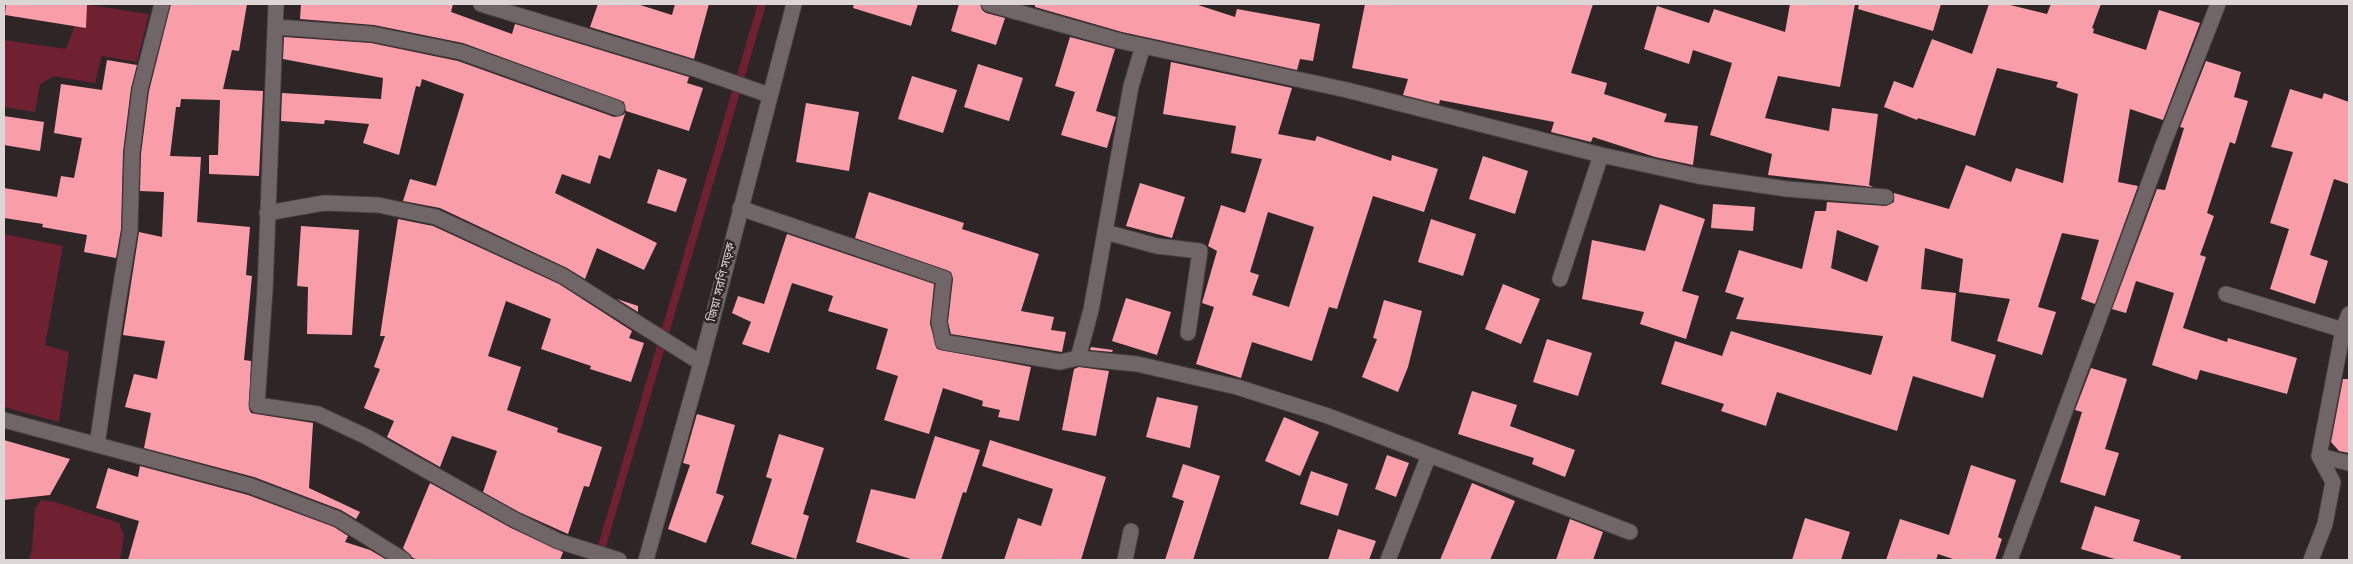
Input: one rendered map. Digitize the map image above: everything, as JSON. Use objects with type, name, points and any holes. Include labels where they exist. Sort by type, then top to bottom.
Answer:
[{"type":"street","points":[[97,445],[130,230],[132,153],[140,89],[162,4]]},
{"type":"street","points":[[276,4],[265,290],[257,405],[318,414],[367,437],[532,529],[558,541],[619,560]]},
{"type":"street","points":[[481,4],[695,69],[769,95]]},
{"type":"street","name":"জিয়া সরণি সড়ক","points":[[646,560],[701,363],[794,4]]},
{"type":"street","points":[[989,4],[1143,46],[1347,90],[1600,155],[1698,176],[1787,189],[1886,197]]},
{"type":"street","points":[[2010,560],[2159,154],[2218,4]]},
{"type":"street","points":[[274,27],[372,34],[461,52],[616,108]]},
{"type":"street","points":[[1078,358],[1091,310],[1130,86],[1143,46]]},
{"type":"street","points":[[1560,279],[1600,155]]},
{"type":"street","points":[[267,213],[324,203],[378,205],[436,217],[562,276],[701,363]]},
{"type":"street","points":[[740,208],[944,278],[939,322],[942,342],[1060,362],[1078,358],[1137,364],[1237,387],[1328,416],[1630,532]]},
{"type":"street","points":[[1105,232],[1157,246],[1200,251],[1188,334]]},
{"type":"street","points":[[2226,294],[2343,330]]},
{"type":"street","points":[[2311,560],[2325,524],[2333,482],[2319,456],[2343,330],[2349,314]]},
{"type":"street","points":[[4,420],[252,486],[338,519],[404,560]]},
{"type":"street","points":[[1388,560],[1428,455]]},
{"type":"street","points":[[2319,456],[2349,463]]},
{"type":"street","points":[[1125,560],[1131,531]]},
{"type":"shaded area","points":[[83,4],[149,14],[137,62],[102,56],[95,83],[54,76],[40,84],[35,112],[4,107],[4,40],[66,49]]},
{"type":"shaded area","points":[[4,234],[63,246],[45,345],[69,352],[59,422],[4,407]]},
{"type":"shaded area","points":[[41,500],[55,502],[119,523],[124,536],[120,560],[29,560],[32,548],[35,509]]},
{"type":"building","points":[[6,4],[87,4],[86,28],[5,15]]},
{"type":"building","points":[[171,4],[247,4],[239,51],[232,50],[223,89],[263,91],[259,176],[209,174],[209,155],[218,155],[220,100],[181,99],[180,107],[176,107],[170,156],[201,157],[197,222],[250,227],[246,275],[252,276],[244,360],[251,361],[249,409],[251,413],[313,423],[309,488],[360,512],[356,519],[341,510],[254,477],[144,448],[151,413],[125,407],[134,374],[157,379],[165,341],[123,335],[139,232],[162,237],[164,192],[140,191],[141,154],[149,91]]},
{"type":"building","points":[[301,4],[453,4],[451,12],[512,34],[515,24],[689,77],[687,83],[703,88],[689,131],[626,111],[624,102],[463,43],[374,25],[300,19]]},
{"type":"building","points":[[598,4],[637,4],[672,15],[675,4],[709,4],[694,59],[590,27]]},
{"type":"building","points":[[854,4],[918,4],[911,26],[853,8]]},
{"type":"building","points":[[959,4],[980,4],[982,10],[986,13],[1005,18],[996,45],[951,31]]},
{"type":"building","points":[[1035,4],[1195,4],[1235,17],[1237,9],[1320,24],[1313,61],[1300,59],[1297,70],[1122,32],[1035,7]]},
{"type":"building","points":[[1365,4],[1593,4],[1571,73],[1607,83],[1604,94],[1667,114],[1664,122],[1698,126],[1693,165],[1655,157],[1593,137],[1591,142],[1551,132],[1554,122],[1440,100],[1439,104],[1403,95],[1408,79],[1352,68]]},
{"type":"building","points":[[1790,4],[1855,4],[1840,87],[1778,76],[1765,118],[1829,131],[1832,108],[1878,114],[1869,185],[1873,187],[1768,175],[1772,154],[1710,135],[1732,63],[1693,50],[1689,64],[1644,49],[1657,6],[1709,23],[1714,9],[1785,32]]},
{"type":"building","points":[[1859,4],[1941,4],[1933,31],[1858,9]]},
{"type":"building","points":[[1989,4],[2006,4],[2047,14],[2051,4],[2101,4],[2092,28],[2094,29],[2093,33],[2146,50],[2159,10],[2200,23],[2163,120],[2130,109],[2118,182],[2138,186],[2095,304],[2081,299],[2099,240],[2062,233],[2038,307],[2056,312],[2042,355],[1997,341],[2010,299],[1959,292],[1963,259],[1925,248],[1921,289],[1956,293],[1951,341],[1996,355],[1983,398],[1913,376],[1897,431],[1777,392],[1766,426],[1721,411],[1724,404],[1661,384],[1675,341],[1722,356],[1731,331],[1871,375],[1883,336],[1736,319],[1744,298],[1725,292],[1739,250],[1802,269],[1815,211],[1826,211],[1827,202],[1886,206],[1894,202],[1894,193],[1949,209],[1966,165],[2011,182],[2016,168],[2063,183],[2078,94],[2056,87],[2058,82],[1997,68],[1975,136],[1918,118],[1917,120],[1884,107],[1894,81],[1913,88],[1932,39],[1972,54]],"holes":[[[1837,230],[1879,246],[1867,282],[1831,268]]]},
{"type":"building","points":[[284,37],[371,43],[458,61],[614,117],[623,115],[626,112],[610,159],[599,155],[590,184],[562,174],[555,193],[657,243],[644,270],[597,248],[585,279],[567,268],[440,208],[403,201],[410,179],[436,186],[464,94],[422,79],[420,87],[416,86],[399,155],[363,143],[369,124],[325,120],[324,124],[281,121],[282,93],[381,99],[383,78],[283,59]]},
{"type":"building","points":[[1070,37],[1115,49],[1096,111],[1116,117],[1107,148],[1061,135],[1075,92],[1055,86]]},
{"type":"building","points":[[107,60],[137,65],[131,88],[123,152],[121,229],[116,258],[84,252],[87,235],[42,227],[43,224],[4,218],[4,188],[57,197],[61,176],[74,178],[82,138],[54,133],[61,84],[102,90]]},
{"type":"building","points":[[2206,61],[2241,72],[2234,97],[2248,101],[2235,144],[2230,142],[2207,213],[2214,216],[2200,255],[2206,257],[2183,328],[2227,342],[2228,338],[2297,358],[2287,394],[2200,370],[2197,380],[2152,365],[2174,293],[2136,281],[2126,313],[2112,309],[2157,189],[2165,190],[2184,128],[2180,127]]},
{"type":"building","points":[[1171,62],[1292,88],[1278,134],[1315,141],[1317,136],[1391,161],[1392,155],[1438,169],[1424,212],[1373,196],[1337,309],[1329,307],[1312,361],[1252,342],[1241,378],[1196,364],[1214,307],[1202,303],[1217,251],[1208,246],[1221,205],[1245,213],[1262,159],[1231,153],[1236,126],[1163,114]],"holes":[[[1268,212],[1314,227],[1289,307],[1252,295],[1259,275],[1250,272]]]},
{"type":"building","points":[[978,64],[1023,78],[1009,121],[964,107]]},
{"type":"building","points":[[912,76],[957,90],[943,133],[898,119]]},
{"type":"building","points":[[2290,89],[2322,99],[2324,93],[2349,102],[2349,184],[2334,179],[2310,255],[2328,261],[2315,304],[2270,289],[2289,229],[2270,223],[2293,152],[2271,147]]},
{"type":"building","points":[[806,103],[859,112],[849,171],[796,162]]},
{"type":"building","points":[[4,116],[44,122],[40,151],[4,145]]},
{"type":"building","points":[[1483,156],[1528,171],[1515,214],[1469,199]]},
{"type":"building","points":[[658,169],[687,179],[676,212],[647,203]]},
{"type":"building","points":[[1140,183],[1185,197],[1172,238],[1126,226]]},
{"type":"building","points":[[869,192],[964,223],[962,229],[1039,254],[1021,311],[1054,317],[1051,330],[1066,332],[1062,352],[951,334],[948,322],[953,279],[951,272],[855,238]]},
{"type":"building","points":[[1660,204],[1705,219],[1682,291],[1699,296],[1686,339],[1640,324],[1644,312],[1582,299],[1592,240],[1645,251]]},
{"type":"building","points":[[1713,204],[1755,207],[1753,231],[1711,228]]},
{"type":"building","points":[[398,219],[433,226],[559,284],[632,331],[629,338],[644,343],[631,382],[590,369],[591,366],[541,349],[551,319],[506,301],[488,356],[521,367],[507,410],[558,428],[557,432],[602,447],[589,487],[584,486],[568,534],[519,512],[483,492],[497,451],[452,436],[440,467],[387,437],[394,421],[364,408],[380,369],[374,367],[385,336],[380,336]]},
{"type":"building","points":[[1431,219],[1476,234],[1463,276],[1418,262]]},
{"type":"building","points":[[301,226],[359,230],[352,335],[307,334],[308,287],[297,286]]},
{"type":"building","points":[[787,234],[934,284],[930,324],[937,349],[1031,367],[1019,421],[998,417],[1000,410],[982,406],[983,401],[943,388],[929,434],[884,420],[898,376],[876,369],[888,329],[828,311],[833,296],[792,283],[769,353],[742,344],[751,322],[732,313],[738,296],[764,304]]},
{"type":"building","points":[[1503,284],[1540,299],[1521,344],[1485,329]]},
{"type":"building","points":[[1126,298],[1171,312],[1157,355],[1112,341]]},
{"type":"building","points":[[617,299],[638,306],[638,312]]},
{"type":"building","points":[[1384,300],[1422,311],[1408,367],[1398,392],[1362,377],[1377,339],[1373,338]]},
{"type":"building","points":[[1547,339],[1592,353],[1578,396],[1533,382]]},
{"type":"building","points":[[1091,347],[1113,350],[1112,352],[1090,350]]},
{"type":"building","points":[[1079,367],[1109,371],[1096,436],[1062,430],[1074,369]]},
{"type":"building","points":[[2091,368],[2127,379],[2105,449],[2119,453],[2105,496],[2060,482],[2082,412],[2075,410]]},
{"type":"building","points":[[2343,379],[2349,379],[2349,453],[2339,451],[2331,442]]},
{"type":"building","points":[[1472,391],[1517,405],[1510,426],[1575,450],[1565,477],[1532,464],[1534,458],[1458,434]]},
{"type":"building","points":[[1157,397],[1198,406],[1190,448],[1146,437]]},
{"type":"building","points":[[697,414],[735,425],[716,493],[724,496],[706,543],[668,529],[690,465],[683,463]]},
{"type":"building","points":[[1284,417],[1319,432],[1300,476],[1265,461]]},
{"type":"building","points":[[779,434],[824,448],[803,514],[809,516],[796,559],[751,544],[772,479],[766,477]]},
{"type":"building","points":[[935,436],[980,450],[966,493],[963,492],[941,560],[914,560],[856,542],[871,489],[915,499]]},
{"type":"building","points":[[4,440],[70,459],[50,495],[4,500]]},
{"type":"building","points":[[990,440],[1106,477],[1081,560],[1004,560],[1018,518],[1041,526],[1053,489],[982,466]]},
{"type":"building","points":[[1387,455],[1409,463],[1396,497],[1375,489]]},
{"type":"building","points":[[1183,464],[1220,476],[1193,560],[1165,560],[1184,501],[1172,497]]},
{"type":"building","points":[[1971,465],[2016,480],[1998,537],[2002,539],[1995,560],[1956,560],[1938,554],[1936,560],[1886,560],[1900,519],[1949,535]]},
{"type":"building","points":[[140,466],[248,495],[334,527],[348,536],[345,542],[370,550],[387,560],[128,560],[139,521],[96,508],[108,468],[138,477]]},
{"type":"building","points":[[1311,471],[1348,484],[1338,516],[1300,504]]},
{"type":"building","points":[[430,483],[511,528],[563,552],[560,560],[419,560],[413,558],[403,548]]},
{"type":"building","points":[[1472,483],[1515,501],[1490,560],[1440,560]]},
{"type":"building","points":[[2095,506],[2140,520],[2133,541],[2181,556],[2180,560],[2118,560],[2081,549]]},
{"type":"building","points":[[1805,518],[1850,532],[1841,560],[1792,560]]},
{"type":"building","points":[[1570,519],[1603,532],[1593,560],[1556,560]]},
{"type":"building","points":[[1338,529],[1376,541],[1369,560],[1328,560]]},
{"type":"waterway","points":[[599,556],[762,4]]}]
